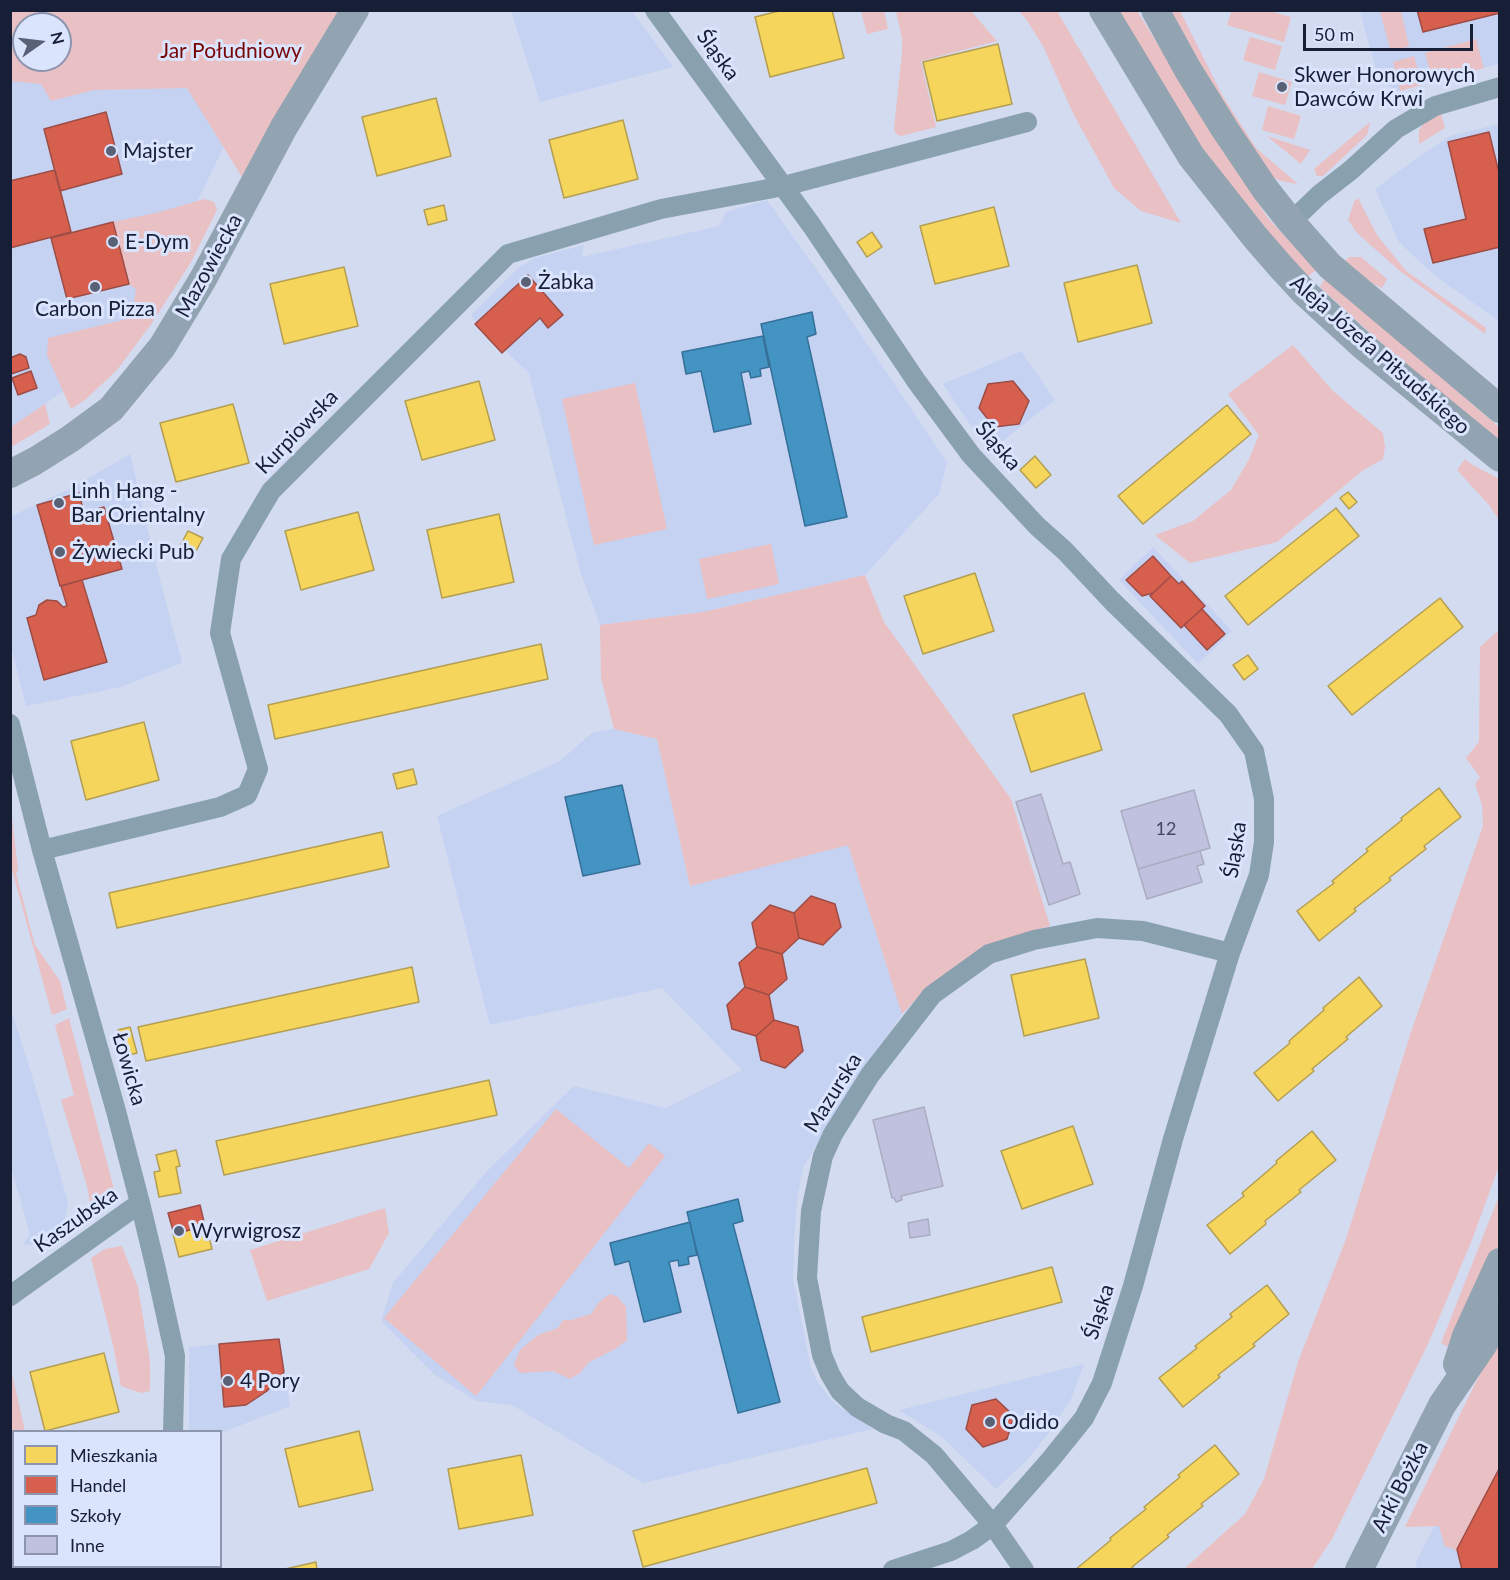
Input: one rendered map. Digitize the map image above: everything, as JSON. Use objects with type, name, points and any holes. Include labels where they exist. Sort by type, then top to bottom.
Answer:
[{"type":"main road","name":"Mazowiecka","points":[[10,474],[70,439],[111,409],[162,347],[203,279],[284,127],[355,10]]},
{"type":"main road","name":"Aleja Józefa Piłsudskiego","points":[[1103,10],[1191,156],[1281,267],[1304,292],[1363,346],[1500,458]]},
{"type":"main road","name":"Aleja Józefa Piłsudskiego","points":[[1155,10],[1224,128],[1265,189],[1291,222],[1330,266],[1500,409]]},
{"type":"main road","name":"Arki Bożka","points":[[1442,1405],[1466,1336],[1500,1262]]},
{"type":"main road","name":"Arki Bożka","points":[[1359,1569],[1442,1405],[1483,1345],[1500,1315]]},
{"type":"street","name":"Śląska","points":[[655,10],[784,186],[917,382],[971,455],[1037,526],[1065,551],[1112,601],[1228,714],[1254,751],[1264,799],[1264,842],[1258,876],[1230,953],[1173,1139],[1133,1286],[1102,1383],[1084,1418],[1052,1459],[993,1526],[951,1551],[893,1569]]},
{"type":"street","points":[[1291,222],[1396,129],[1435,106],[1500,87]]},
{"type":"street","points":[[784,186],[1027,122]]},
{"type":"street","name":"Kurpiowska","points":[[42,850],[220,807],[247,795],[258,769],[220,633],[231,559],[271,491],[508,254],[661,208],[784,186]]},
{"type":"street","name":"Łowicka","points":[[10,724],[42,850],[140,1203],[175,1356],[173,1430]]},
{"type":"street","name":"Mazurska","points":[[1024,1569],[993,1526],[934,1455],[904,1431],[886,1424],[857,1407],[840,1391],[830,1374],[822,1355],[807,1278],[811,1211],[823,1156],[833,1134],[870,1076],[932,995],[988,954],[1034,940],[1097,928],[1143,931],[1230,953]]},
{"type":"street","name":"Kaszubska","points":[[10,1296],[140,1203]]},
{"type":"shaded area","points":[[511,11],[632,11],[673,67],[540,102]]},
{"type":"shaded area","points":[[1360,11],[1499,11],[1499,64],[1397,91],[1379,81]]},
{"type":"shaded area","points":[[193,67],[232,130],[170,257],[122,333],[68,388],[11,427],[11,73]]},
{"type":"shaded area","points":[[1499,124],[1499,321],[1434,275],[1399,242],[1375,189],[1450,136]]},
{"type":"shaded area","points":[[767,200],[947,462],[939,494],[865,575],[703,612],[600,625],[580,571],[529,373],[478,325],[471,315],[517,269],[534,258],[584,245],[582,257],[719,226],[726,212]]},
{"type":"shaded area","points":[[1021,351],[1055,400],[991,450],[969,423],[943,384]]},
{"type":"shaded area","points":[[130,454],[182,663],[121,687],[26,706],[11,646],[10,517],[75,486]]},
{"type":"shaded area","points":[[1153,547],[1232,631],[1198,664],[1119,580]]},
{"type":"shaded area","points":[[614,729],[657,739],[690,886],[848,844],[902,1014],[846,1096],[803,1168],[795,1223],[793,1279],[811,1368],[817,1381],[834,1403],[873,1429],[643,1483],[512,1405],[476,1401],[435,1375],[381,1321],[393,1283],[487,1171],[574,1086],[666,1108],[742,1070],[662,988],[490,1025],[437,816],[560,761],[593,732]]},
{"type":"shaded area","points":[[10,1006],[68,1203],[63,1228],[40,1246],[23,1244],[30,1235],[11,1167]]},
{"type":"shaded area","points":[[280,1339],[290,1406],[222,1433],[222,1430],[189,1430],[189,1347]]},
{"type":"shaded area","points":[[1084,1364],[1071,1399],[1054,1426],[1028,1459],[996,1489],[942,1437],[899,1410]]},
{"type":"shaded area","points":[[1499,1399],[1499,1569],[1418,1569],[1415,1564]]},
{"type":"green space","points":[[1232,10],[1269,11],[1291,17],[1284,42],[1227,25]]},
{"type":"green space","name":"Jar Południowy","points":[[11,11],[355,11],[250,190],[187,88],[94,90],[51,101],[41,84],[11,81]]},
{"type":"green space","points":[[861,11],[884,11],[888,29],[867,34]]},
{"type":"green space","points":[[896,11],[971,11],[997,41],[921,61],[936,127],[901,136],[896,134],[894,129],[902,52],[902,39]]},
{"type":"green space","points":[[1019,11],[1057,11],[1181,223],[1141,211],[1114,188],[1073,113],[1043,46]]},
{"type":"green space","points":[[1117,11],[1137,11],[1267,217],[1316,270],[1306,278],[1206,155]]},
{"type":"green space","points":[[1169,11],[1180,11],[1222,95],[1256,148],[1298,184],[1269,176],[1239,131]]},
{"type":"green space","points":[[1401,11],[1409,46],[1391,52],[1380,12]]},
{"type":"green space","points":[[1250,37],[1282,46],[1275,70],[1243,60]]},
{"type":"green space","points":[[1476,39],[1484,68],[1433,82],[1425,53]]},
{"type":"green space","points":[[1414,56],[1422,85],[1400,91],[1393,62]]},
{"type":"green space","points":[[1259,72],[1292,82],[1285,105],[1252,96]]},
{"type":"green space","points":[[1268,106],[1301,116],[1294,139],[1262,130]]},
{"type":"green space","points":[[1441,114],[1445,128],[1419,144],[1419,130],[1426,121]]},
{"type":"green space","points":[[1370,122],[1367,135],[1323,176],[1317,176],[1314,169]]},
{"type":"green space","points":[[1267,136],[1310,150],[1301,164]]},
{"type":"green space","points":[[1358,198],[1377,235],[1406,271],[1486,328],[1485,334],[1400,271],[1357,233],[1348,220],[1354,202]]},
{"type":"green space","points":[[204,199],[214,202],[217,210],[191,262],[152,323],[117,370],[85,400],[71,409],[47,355],[48,338],[127,319],[133,308],[136,289],[129,284],[113,222],[160,212]]},
{"type":"green space","points":[[1349,257],[1361,257],[1387,279],[1382,288],[1360,277],[1344,262]]},
{"type":"green space","points":[[1325,278],[1499,427],[1499,441],[1381,343],[1320,287]]},
{"type":"green space","points":[[1293,345],[1333,391],[1383,433],[1385,447],[1383,459],[1362,471],[1277,542],[1190,563],[1155,535],[1193,521],[1231,490],[1249,459],[1259,435],[1228,394]]},
{"type":"green space","points":[[635,383],[667,529],[594,545],[562,399]]},
{"type":"green space","points":[[45,404],[50,424],[11,447],[11,427]]},
{"type":"green space","points":[[1465,459],[1499,479],[1499,520],[1489,505],[1457,470]]},
{"type":"green space","points":[[771,544],[779,584],[707,599],[699,559]]},
{"type":"green space","points":[[865,575],[884,622],[1011,799],[1050,926],[1005,939],[976,952],[931,984],[902,1014],[848,845],[690,886],[657,739],[614,729],[601,678],[600,625],[703,612]]},
{"type":"green space","points":[[1499,630],[1499,1166],[1472,1240],[1428,1344],[1332,1539],[1312,1569],[1184,1569],[1245,1514],[1264,1479],[1298,1362],[1346,1239],[1411,1032],[1483,826],[1482,805],[1475,784],[1480,777],[1466,758],[1479,742],[1480,647]]},
{"type":"green space","points":[[11,809],[18,869],[16,874],[35,945],[60,981],[67,1009],[52,1015],[11,866]]},
{"type":"green space","points":[[69,1018],[115,1193],[98,1206],[90,1203],[61,1100],[74,1095],[55,1025]]},
{"type":"green space","points":[[556,1109],[629,1168],[649,1143],[665,1156],[476,1396],[384,1318]]},
{"type":"green space","points":[[1499,1196],[1499,1246],[1452,1349],[1441,1343]]},
{"type":"green space","points":[[385,1208],[389,1233],[369,1269],[267,1301],[250,1250]]},
{"type":"green space","points":[[122,1246],[138,1287],[150,1361],[150,1391],[141,1393],[121,1386],[91,1258],[105,1249]]},
{"type":"green space","points":[[610,1294],[618,1297],[626,1307],[627,1340],[617,1348],[589,1362],[580,1373],[570,1379],[553,1371],[520,1373],[514,1365],[520,1350],[538,1335],[558,1328],[563,1320],[591,1314],[599,1302]]},
{"type":"green space","points":[[1499,1338],[1499,1467],[1457,1552],[1445,1547],[1439,1526],[1405,1527]]},
{"type":"green space","points":[[11,1369],[25,1430],[12,1430],[12,1568],[138,1568],[11,1569]]},
{"type":"building: Mieszkania","points":[[783,10],[832,10],[844,58],[770,77],[755,17]]},
{"type":"building: Mieszkania","points":[[998,44],[1012,104],[937,121],[923,62]]},
{"type":"building: Mieszkania","points":[[436,98],[451,156],[377,176],[362,117]]},
{"type":"building: Mieszkania","points":[[623,120],[638,179],[564,198],[549,140]]},
{"type":"building: Mieszkania","points":[[444,205],[447,220],[428,225],[424,210]]},
{"type":"building: Mieszkania","points":[[994,207],[1009,266],[935,284],[920,226]]},
{"type":"building: Mieszkania","points":[[872,232],[882,247],[867,257],[857,242]]},
{"type":"building: Mieszkania","points":[[1137,265],[1152,323],[1078,342],[1064,283]]},
{"type":"building: Mieszkania","points":[[344,267],[358,326],[284,344],[270,284]]},
{"type":"building: Mieszkania","points":[[479,381],[495,440],[422,460],[405,401]]},
{"type":"building: Mieszkania","points":[[233,404],[249,463],[176,482],[160,423]]},
{"type":"building: Mieszkania","points":[[1227,405],[1251,434],[1143,524],[1118,496]]},
{"type":"building: Mieszkania","points":[[1035,456],[1051,475],[1036,488],[1020,470]]},
{"type":"building: Mieszkania","points":[[1348,492],[1357,502],[1349,509],[1340,498]]},
{"type":"building: Mieszkania","points":[[1336,508],[1359,536],[1248,625],[1225,596]]},
{"type":"building: Mieszkania","points":[[358,512],[374,570],[301,590],[285,531]]},
{"type":"building: Mieszkania","points":[[499,514],[514,582],[442,598],[427,530]]},
{"type":"building: Mieszkania","points":[[188,531],[203,538],[196,551],[181,544]]},
{"type":"building: Mieszkania","points":[[975,573],[994,631],[923,654],[904,596]]},
{"type":"building: Mieszkania","points":[[1440,598],[1463,627],[1352,715],[1328,686]]},
{"type":"building: Mieszkania","points":[[541,644],[548,679],[275,739],[268,705]]},
{"type":"building: Mieszkania","points":[[1248,655],[1258,669],[1244,680],[1233,665]]},
{"type":"building: Mieszkania","points":[[1084,693],[1102,750],[1031,772],[1013,715]]},
{"type":"building: Mieszkania","points":[[144,722],[159,780],[86,800],[71,741]]},
{"type":"building: Mieszkania","points":[[413,769],[417,784],[397,789],[393,774]]},
{"type":"building: Mieszkania","points":[[1439,788],[1461,817],[1424,846],[1426,849],[1389,878],[1391,880],[1319,941],[1297,911],[1334,883],[1332,881],[1368,851],[1366,849]]},
{"type":"building: Mieszkania","points":[[382,832],[389,867],[117,928],[109,893]]},
{"type":"building: Mieszkania","points":[[1085,959],[1099,1018],[1024,1036],[1011,975]]},
{"type":"building: Mieszkania","points":[[412,967],[419,1002],[146,1061],[138,1027]]},
{"type":"building: Mieszkania","points":[[1359,977],[1382,1006],[1312,1069],[1314,1071],[1278,1101],[1254,1073],[1290,1043],[1289,1041],[1324,1010],[1323,1008]]},
{"type":"building: Mieszkania","points":[[130,1027],[137,1053],[125,1056],[118,1030]]},
{"type":"building: Mieszkania","points":[[489,1080],[497,1115],[224,1175],[216,1141]]},
{"type":"building: Mieszkania","points":[[1073,1126],[1093,1184],[1022,1209],[1001,1151]]},
{"type":"building: Mieszkania","points":[[1312,1131],[1336,1160],[1299,1190],[1301,1192],[1265,1221],[1266,1224],[1230,1254],[1207,1225],[1244,1196],[1242,1193]]},
{"type":"building: Mieszkania","points":[[176,1150],[180,1166],[176,1167],[181,1193],[159,1197],[154,1172],[160,1171],[156,1155]]},
{"type":"building: Mieszkania","points":[[206,1226],[212,1249],[179,1257],[173,1234]]},
{"type":"building: Mieszkania","points":[[1052,1267],[1062,1302],[871,1352],[862,1317]]},
{"type":"building: Mieszkania","points":[[1267,1285],[1289,1314],[1253,1344],[1255,1346],[1218,1375],[1220,1377],[1183,1407],[1159,1378],[1232,1317],[1230,1314]]},
{"type":"building: Mieszkania","points":[[104,1353],[119,1412],[45,1430],[30,1372]]},
{"type":"building: Mieszkania","points":[[359,1431],[373,1490],[299,1507],[285,1449]]},
{"type":"building: Mieszkania","points":[[1215,1445],[1239,1474],[1201,1504],[1203,1506],[1132,1567],[1134,1569],[1075,1570],[1146,1509],[1144,1507],[1180,1477],[1178,1475]]},
{"type":"building: Mieszkania","points":[[521,1455],[533,1515],[459,1529],[448,1469]]},
{"type":"building: Mieszkania","points":[[867,1468],[877,1503],[643,1567],[633,1531]]},
{"type":"building: Mieszkania","points":[[316,1562],[317,1570],[281,1570]]},
{"type":"building: Handel","points":[[1417,10],[1500,10],[1500,13],[1423,32]]},
{"type":"building: Handel","points":[[106,112],[122,174],[60,191],[44,129]]},
{"type":"building: Handel","points":[[1489,132],[1500,177],[1500,247],[1433,263],[1424,229],[1466,219],[1448,142]]},
{"type":"building: Handel","points":[[55,170],[71,232],[10,248],[10,181]]},
{"type":"building: Handel","points":[[113,222],[129,284],[67,299],[51,238]]},
{"type":"building: Handel","points":[[528,275],[563,315],[548,328],[540,318],[502,353],[475,324]]},
{"type":"building: Handel","points":[[20,354],[26,357],[29,368],[11,374],[10,358]]},
{"type":"building: Handel","points":[[31,371],[37,388],[18,395],[12,378]]},
{"type":"building: Handel","points":[[1013,381],[1029,401],[1019,424],[994,427],[979,408],[988,384]]},
{"type":"building: Handel","points":[[79,493],[84,513],[104,507],[122,569],[60,586],[37,505]]},
{"type":"building: Handel","points":[[1153,556],[1171,576],[1153,593],[1142,596],[1126,580]]},
{"type":"building: Handel","points":[[1171,576],[1179,584],[1182,581],[1205,606],[1181,628],[1150,596]]},
{"type":"building: Handel","points":[[82,580],[107,662],[44,680],[27,618],[36,615],[39,605],[47,600],[57,601],[63,607],[67,606],[61,586]]},
{"type":"building: Handel","points":[[1202,609],[1225,634],[1207,650],[1184,625]]},
{"type":"building: Handel","points":[[811,896],[835,904],[841,927],[823,945],[799,938],[794,913]]},
{"type":"building: Handel","points":[[770,905],[794,913],[799,938],[782,954],[757,947],[752,923]]},
{"type":"building: Handel","points":[[757,947],[782,954],[787,979],[769,995],[745,987],[739,963]]},
{"type":"building: Handel","points":[[745,987],[769,995],[774,1020],[756,1036],[732,1029],[727,1005]]},
{"type":"building: Handel","points":[[774,1020],[798,1027],[803,1051],[785,1068],[761,1060],[756,1036]]},
{"type":"building: Handel","points":[[200,1205],[205,1226],[174,1234],[168,1213]]},
{"type":"building: Handel","points":[[279,1339],[284,1372],[267,1391],[246,1405],[224,1407],[219,1344]]},
{"type":"building: Handel","name":"Odido","points":[[996,1399],[1014,1416],[1007,1439],[983,1447],[966,1429],[972,1405]]},
{"type":"building: Handel","points":[[1500,1467],[1500,1570],[1462,1570],[1457,1549]]},
{"type":"building: Szkoły","points":[[812,312],[816,334],[807,337],[847,517],[805,526],[761,324]]},
{"type":"building: Szkoły","points":[[763,336],[769,367],[760,369],[761,376],[751,378],[749,371],[741,373],[751,424],[714,432],[701,371],[686,374],[682,352]]},
{"type":"building: Szkoły","points":[[622,785],[640,864],[583,876],[565,797]]},
{"type":"building: Szkoły","points":[[738,1199],[743,1221],[733,1224],[780,1402],[738,1413],[687,1212]]},
{"type":"building: Szkoły","points":[[690,1222],[697,1255],[688,1257],[689,1264],[679,1266],[678,1260],[669,1262],[681,1312],[644,1322],[629,1261],[615,1265],[610,1243]]},
{"type":"building: Inne","points":[[1194,790],[1210,848],[1138,869],[1121,811]]},
{"type":"building: Inne","points":[[1041,794],[1063,864],[1070,862],[1080,894],[1049,905],[1016,802]]},
{"type":"building: Inne","points":[[1200,851],[1204,864],[1197,866],[1202,882],[1147,899],[1138,869]]},
{"type":"building: Inne","points":[[924,1107],[943,1186],[901,1196],[902,1200],[896,1202],[892,1198],[873,1120]]},
{"type":"building: Inne","points":[[928,1219],[930,1235],[910,1238],[908,1223]]},
{"type":"place","name":"Skwer Honorowych Dawców Krwi","points":[[1282,87]]},
{"type":"place","name":"Majster","points":[[111,151]]},
{"type":"place","name":"E-Dym","points":[[113,242]]},
{"type":"place","name":"Żabka","points":[[526,282]]},
{"type":"place","name":"Carbon Pizza","points":[[95,287]]},
{"type":"place","name":"Linh Hang - Bar Orientalny","points":[[59,503]]},
{"type":"place","name":"Żywiecki Pub","points":[[60,552]]},
{"type":"place","name":"Wyrwigrosz","points":[[179,1231]]},
{"type":"place","name":"4 Pory","points":[[228,1381]]},
{"type":"place","name":"Odido","points":[[990,1422]]}]
